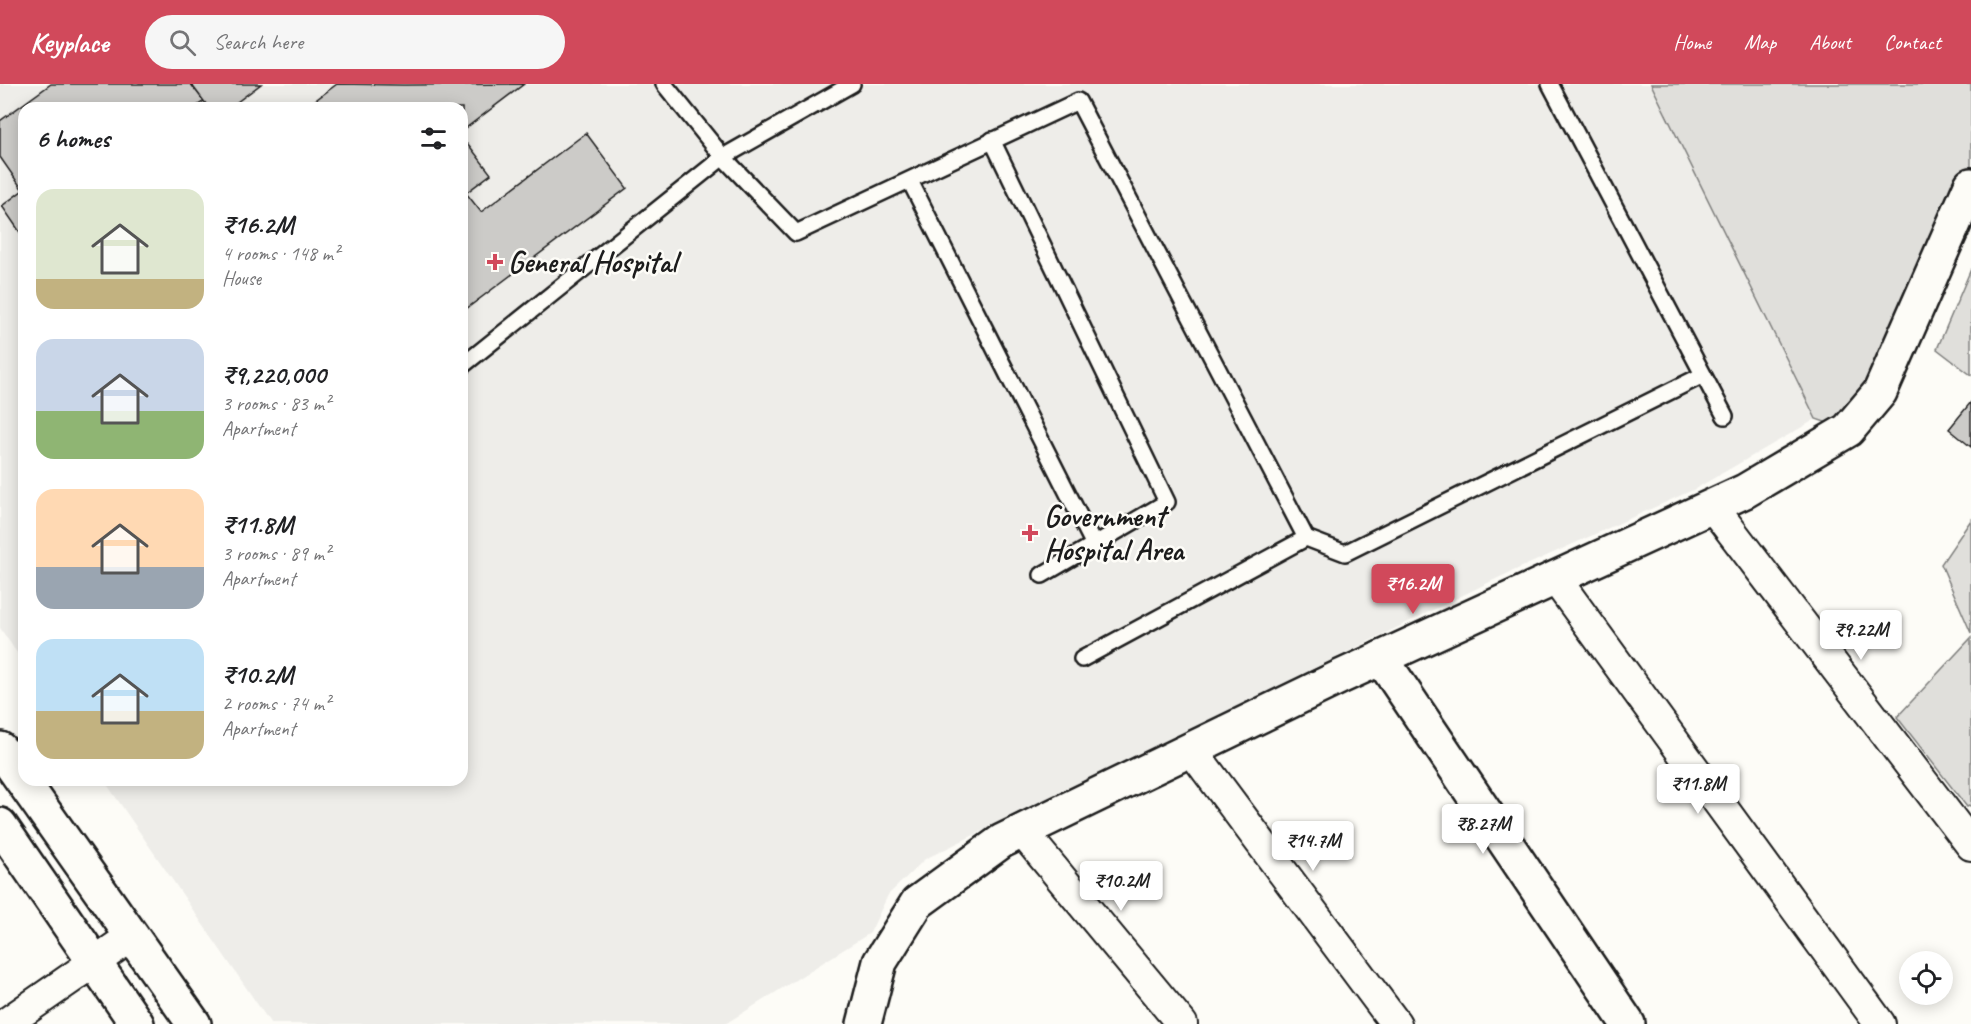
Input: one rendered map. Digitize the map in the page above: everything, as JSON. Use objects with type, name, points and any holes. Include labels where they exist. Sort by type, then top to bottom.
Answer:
[{"type":"main road","points":[[864,1024],[880,962],[917,903],[1002,841],[1381,658],[1745,491],[1848,430],[1880,392],[1971,185]]},
{"type":"main road","points":[[1381,658],[1628,1024]]},
{"type":"main road","points":[[34,786],[132,936],[194,1024]]},
{"type":"main road","points":[[0,825],[137,1024]]},
{"type":"street","points":[[1712,506],[1971,845]]},
{"type":"street","points":[[1555,578],[1880,1024]]},
{"type":"street","points":[[1191,749],[1396,1024]]},
{"type":"street","points":[[1022,831],[1182,1024]]},
{"type":"street","points":[[5,1024],[132,936]]},
{"type":"lane","points":[[664,84],[723,157],[796,233],[1078,101],[1306,538],[1345,553],[1703,375]]},
{"type":"lane","points":[[468,361],[723,157],[852,84]]},
{"type":"lane","points":[[1550,84],[1725,416]]},
{"type":"lane","points":[[992,140],[1167,502],[1042,575]]},
{"type":"lane","points":[[909,181],[1094,545]]},
{"type":"lane","points":[[1082,658],[1306,538]]},
{"type":"shaded area","name":"Government Hospital Area","points":[[0,84],[1651,84],[1816,419],[1695,489],[1500,577],[925,859],[888,895],[870,933],[725,1024],[271,1024],[108,786],[468,786],[468,102],[18,102],[18,654],[0,628]]},
{"type":"shaded area","points":[[1651,84],[1971,84],[1971,185],[1848,430],[1816,419]]},
{"type":"shaded area","points":[[1971,269],[1971,375],[1937,349]]},
{"type":"shaded area","points":[[1971,520],[1971,633],[1941,564]]},
{"type":"shaded area","points":[[1971,638],[1971,805],[1967,807],[1897,717]]},
{"type":"building","points":[[51,84],[191,84],[204,101],[203,102],[26,102]]},
{"type":"building","points":[[191,84],[261,84],[237,102],[204,102]]},
{"type":"building","points":[[337,84],[524,84],[468,126],[468,102],[313,102]]},
{"type":"building","points":[[18,108],[18,183],[0,157],[0,121]]},
{"type":"building","name":"General Hospital","points":[[586,133],[627,188],[468,307],[468,196],[481,212]]},
{"type":"building","name":"General Hospital","points":[[468,144],[491,174],[468,191]]},
{"type":"building","points":[[18,194],[18,229],[2,206]]},
{"type":"building","points":[[1971,402],[1971,447],[1949,429]]},
{"type":"place","name":"General Hospital","points":[[495,262]]},
{"type":"place","name":"Government Hospital Area","points":[[1030,533]]}]
